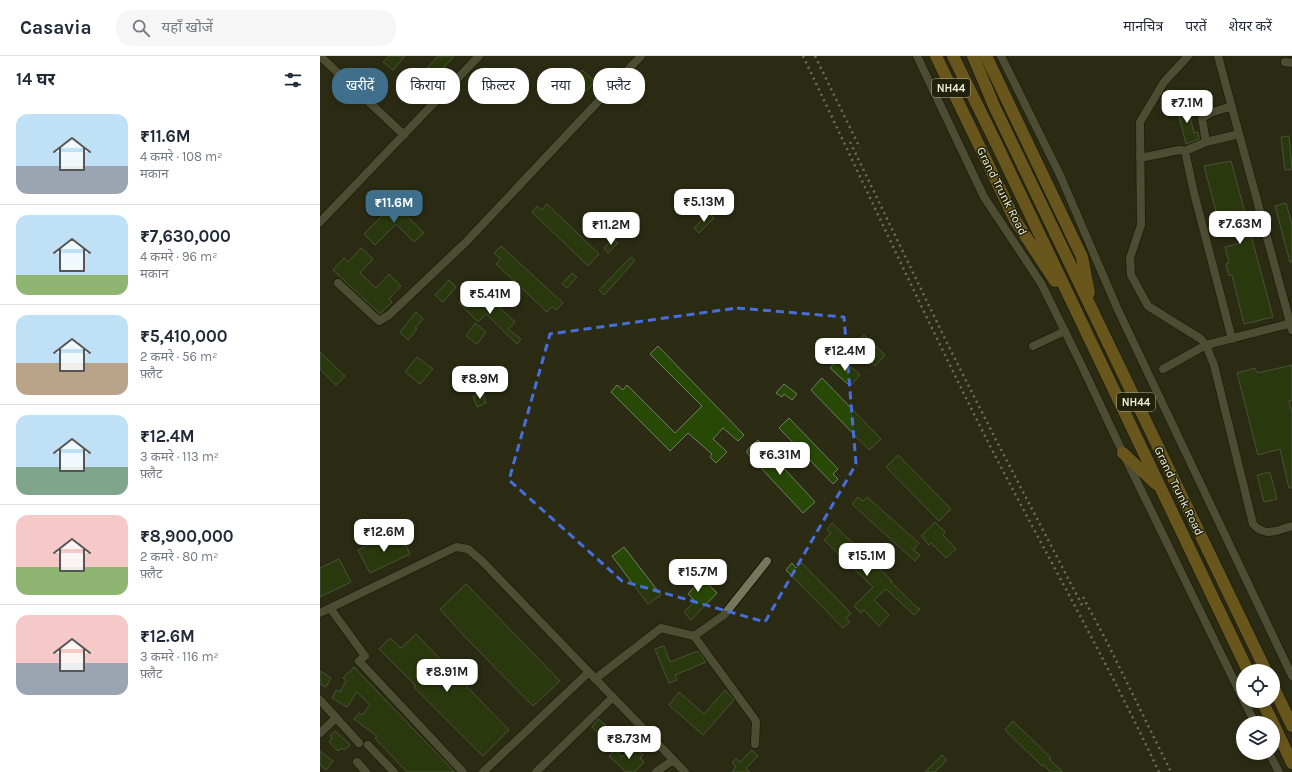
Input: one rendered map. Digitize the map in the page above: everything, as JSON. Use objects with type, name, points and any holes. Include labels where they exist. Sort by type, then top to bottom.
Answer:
[{"type":"highway","name":"Grand Trunk Road","points":[[936,56],[1015,220],[1079,319]]},
{"type":"highway","name":"Grand Trunk Road","points":[[953,56],[1245,664]]},
{"type":"highway","name":"Grand Trunk Road","points":[[972,56],[995,108],[1263,664]]},
{"type":"highway","name":"Grand Trunk Road","points":[[986,56],[1082,257],[1092,310]]},
{"type":"highway","points":[[1123,452],[1161,489]]},
{"type":"highway","points":[[1280,701],[1292,726]]},
{"type":"highway","points":[[1280,738],[1292,763]]},
{"type":"street","points":[[320,56],[404,134]]},
{"type":"street","points":[[320,222],[479,56]]},
{"type":"street","points":[[338,283],[379,321],[388,315],[466,242],[641,56]]},
{"type":"street","points":[[917,56],[984,197],[1041,282],[1236,684]]},
{"type":"street","points":[[1001,56],[1060,175],[1122,317],[1292,676]]},
{"type":"street","points":[[1188,56],[1164,82],[1140,122],[1141,225],[1130,258],[1132,275],[1148,306],[1201,339],[1206,345],[1214,365],[1253,524],[1258,529],[1270,532],[1292,526]]},
{"type":"street","points":[[1163,369],[1206,345],[1291,326],[1218,56]]},
{"type":"street","points":[[1206,142],[1202,118],[1210,113],[1232,106]]},
{"type":"street","points":[[1140,158],[1179,150],[1185,151],[1206,142],[1239,134]]},
{"type":"street","points":[[1185,151],[1196,200],[1232,339]]},
{"type":"street","points":[[1033,346],[1065,331]]},
{"type":"street","points":[[320,613],[456,547],[468,549],[482,561],[685,772]]},
{"type":"street","points":[[694,636],[724,615],[767,561]]},
{"type":"street","points":[[330,608],[365,656],[359,661],[463,772]]},
{"type":"street","points":[[595,678],[661,628],[694,636],[756,721],[755,744]]},
{"type":"street","points":[[483,772],[589,672]]},
{"type":"street","points":[[536,772],[613,697]]},
{"type":"street","points":[[320,700],[359,743]]},
{"type":"street","points":[[320,733],[336,718]]},
{"type":"street","points":[[368,745],[394,772]]},
{"type":"street","points":[[656,772],[673,760]]},
{"type":"street","points":[[1273,760],[1279,772]]},
{"type":"street","points":[[357,762],[366,772]]},
{"type":"highlighted area","points":[[737,308],[844,317],[856,464],[765,622],[622,581],[509,480],[550,334]]},
{"type":"building","points":[[389,56],[405,56],[393,70],[383,62]]},
{"type":"building","points":[[438,56],[454,56],[444,68],[428,68]]},
{"type":"building","points":[[585,73],[593,80],[593,84],[585,92]]},
{"type":"building","points":[[1190,104],[1192,112],[1189,113],[1194,133],[1198,132],[1199,139],[1186,144],[1177,108]]},
{"type":"building","points":[[1289,136],[1292,169],[1285,170],[1281,137]]},
{"type":"building","points":[[1231,161],[1273,317],[1244,324],[1232,275],[1229,276],[1226,264],[1229,263],[1225,247],[1241,243],[1232,211],[1217,215],[1204,166]]},
{"type":"building","points":[[398,200],[407,208],[403,212],[424,233],[414,242],[396,224],[375,245],[364,234]]},
{"type":"building","points":[[1286,203],[1292,225],[1292,262],[1290,262],[1275,206]]},
{"type":"building","points":[[547,204],[599,254],[588,266],[532,212],[537,206],[542,210]]},
{"type":"building","points":[[709,213],[714,218],[699,233],[694,228]]},
{"type":"building","points":[[613,239],[618,243],[608,253],[604,248]]},
{"type":"building","points":[[501,246],[563,303],[556,310],[552,307],[547,312],[496,264],[501,259],[494,253]]},
{"type":"building","points":[[361,248],[373,259],[360,273],[376,288],[389,274],[401,286],[389,299],[392,302],[380,314],[333,270],[344,258],[348,262]]},
{"type":"building","points":[[631,257],[635,260],[604,295],[599,290]]},
{"type":"building","points":[[572,273],[577,277],[567,288],[562,284]]},
{"type":"building","points":[[449,280],[456,287],[443,302],[435,295]]},
{"type":"building","points":[[469,293],[484,308],[492,300],[515,322],[508,329],[521,339],[517,344],[486,314],[478,322],[459,303]]},
{"type":"building","points":[[416,312],[423,319],[415,328],[417,329],[408,340],[400,332]]},
{"type":"building","points":[[475,323],[486,332],[477,344],[466,336]]},
{"type":"building","points":[[864,335],[885,355],[875,366],[854,345]]},
{"type":"building","points":[[658,346],[744,435],[738,441],[723,428],[713,439],[727,452],[716,463],[710,457],[712,454],[688,433],[670,451],[611,392],[617,385],[623,390],[627,385],[675,433],[702,406],[650,354]]},
{"type":"building","points":[[320,352],[345,376],[336,385],[320,369]]},
{"type":"building","points":[[417,357],[433,369],[420,384],[405,372]]},
{"type":"building","points":[[840,357],[860,375],[850,386],[830,368]]},
{"type":"building","points":[[1292,365],[1292,400],[1289,401],[1292,413],[1292,488],[1289,488],[1280,449],[1258,455],[1237,373],[1255,368],[1257,373]]},
{"type":"building","points":[[822,378],[881,439],[869,450],[811,390]]},
{"type":"building","points":[[784,384],[797,394],[792,400],[784,394],[782,397],[776,393]]},
{"type":"building","points":[[483,393],[486,403],[477,407],[473,396]]},
{"type":"building","points":[[789,418],[838,469],[833,474],[838,479],[833,484],[779,428]]},
{"type":"building","points":[[758,440],[815,502],[803,513],[747,453],[747,450]]},
{"type":"building","points":[[898,455],[951,509],[939,521],[886,467]]},
{"type":"building","points":[[1270,472],[1277,499],[1264,502],[1257,475]]},
{"type":"building","points":[[858,497],[863,501],[867,497],[919,543],[913,550],[920,555],[915,561],[852,504]]},
{"type":"building","points":[[935,522],[945,532],[943,535],[956,549],[946,558],[931,543],[929,545],[921,536]]},
{"type":"building","points":[[832,523],[892,581],[891,582],[913,604],[920,609],[914,615],[886,589],[874,600],[889,615],[879,626],[864,610],[861,613],[854,606],[873,587],[824,540],[831,533],[827,529]]},
{"type":"building","points":[[400,534],[410,554],[370,573],[358,550],[375,542],[376,545]]},
{"type":"building","points":[[624,547],[661,595],[648,604],[612,556]]},
{"type":"building","points":[[339,559],[351,582],[320,597],[320,568]]},
{"type":"building","points":[[792,563],[796,568],[802,563],[851,613],[846,619],[850,622],[843,628],[786,570]]},
{"type":"building","points":[[693,566],[704,576],[702,578],[717,593],[691,620],[684,612],[695,601],[688,594],[695,586],[684,575]]},
{"type":"building","points":[[466,584],[560,681],[533,706],[465,637],[440,609]]},
{"type":"building","points":[[416,634],[509,730],[483,756],[414,687],[416,686],[379,649],[390,638],[401,648]]},
{"type":"building","points":[[664,646],[670,662],[698,651],[706,662],[675,675],[677,680],[669,683],[655,649]]},
{"type":"building","points":[[354,667],[455,772],[407,772],[375,738],[377,736],[354,719],[359,713],[362,715],[370,705],[357,692],[347,707],[332,698],[336,690],[340,692],[346,681],[343,678]]},
{"type":"building","points":[[320,671],[331,678],[326,687],[320,684]]},
{"type":"building","points":[[725,690],[734,700],[703,735],[669,705],[679,692],[704,714]]},
{"type":"building","points":[[598,719],[608,727],[601,736],[592,727]]},
{"type":"building","points":[[1013,721],[1051,758],[1049,759],[1063,772],[1051,772],[1043,765],[1042,766],[1005,730]]},
{"type":"building","points":[[335,731],[350,745],[344,750],[342,748],[338,751],[329,742],[332,739],[330,736]]},
{"type":"building","points":[[633,746],[643,755],[640,758],[644,762],[635,772],[626,772],[609,756],[615,750],[622,757]]},
{"type":"building","points":[[752,750],[758,756],[746,768],[750,772],[732,772],[736,767],[732,763],[736,759],[740,762]]},
{"type":"building","points":[[320,751],[333,761],[326,770],[320,765]]},
{"type":"building","points":[[942,755],[947,760],[935,772],[925,772]]},
{"type":"railway","points":[[803,56],[963,392],[1118,688],[1159,772]]},
{"type":"railway","points":[[815,56],[860,148]]},
{"type":"railway","points":[[850,142],[948,345],[1083,607]]},
{"type":"railway","points":[[1083,597],[1107,642],[1171,772]]}]
